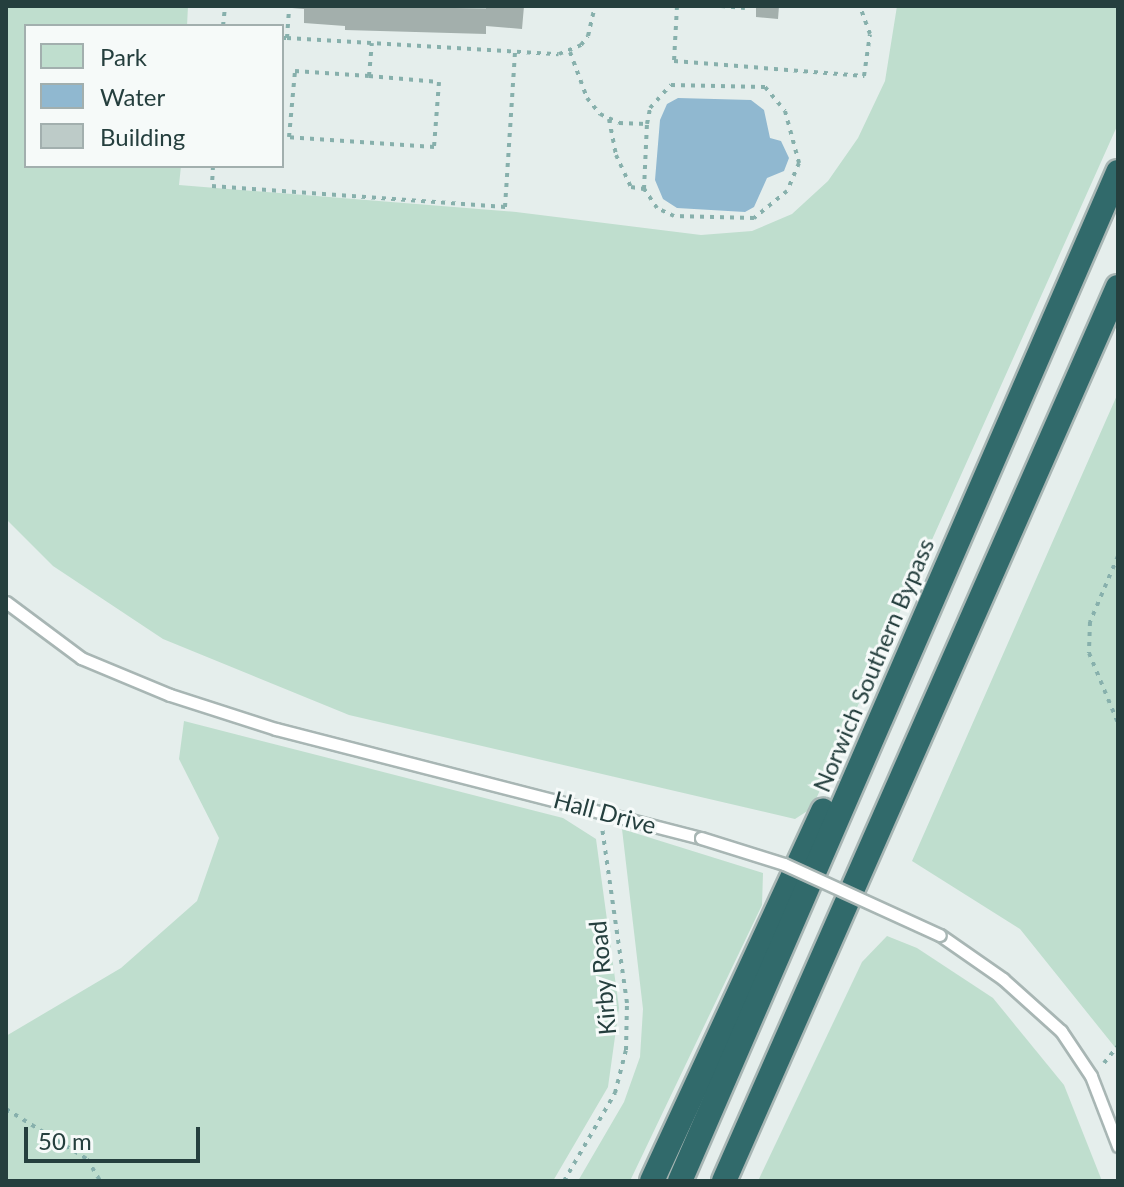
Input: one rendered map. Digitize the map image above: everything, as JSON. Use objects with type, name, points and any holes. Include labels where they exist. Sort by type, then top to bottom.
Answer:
[{"type":"highway","name":"Norwich Southern Bypass","points":[[680,1181],[1118,172]]},
{"type":"highway","points":[[725,1181],[1118,287]]},
{"type":"highway","points":[[652,1181],[774,910],[956,544]]},
{"type":"lane","name":"Hall Drive","points":[[6,602],[81,658],[170,695],[276,729],[594,808],[701,838],[784,864],[940,935],[1003,979],[1061,1031],[1091,1076],[1118,1146]]},
{"type":"path","points":[[289,6],[284,38],[570,52],[588,36],[595,6]]},
{"type":"path","points":[[677,6],[674,61],[864,76],[870,34],[860,6]]},
{"type":"path","points":[[721,6],[745,8]]},
{"type":"path","points":[[369,76],[372,43]]},
{"type":"path","points":[[213,168],[212,186],[505,207],[515,51]]},
{"type":"path","points":[[570,52],[587,98],[609,119],[616,155],[631,187],[644,189]]},
{"type":"path","points":[[295,71],[369,76],[439,82],[434,147],[289,137],[295,71]]},
{"type":"path","points":[[671,85],[765,87],[785,111],[799,163],[787,191],[754,218],[674,216],[657,208],[644,189],[647,124],[650,108],[671,85]]},
{"type":"path","points":[[609,119],[647,124]]},
{"type":"path","points":[[1118,556],[1090,622],[1089,653],[1118,723]]},
{"type":"path","name":"Kirby Road","points":[[564,1181],[615,1093],[626,1050],[627,1003],[601,823],[594,808]]},
{"type":"path","points":[[1091,1076],[1118,1046]]},
{"type":"path","points":[[6,1109],[87,1159],[100,1181]]},
{"type":"green space","points":[[6,6],[188,6],[187,24],[24,24],[24,168],[181,168],[179,185],[516,212],[701,235],[752,231],[792,214],[828,181],[858,138],[885,81],[897,6],[1118,6],[1118,124],[812,808],[795,819],[349,715],[163,639],[53,566],[6,519]]},
{"type":"green space","points":[[1118,393],[1118,1051],[1020,929],[912,861]]},
{"type":"green space","points":[[184,721],[563,818],[596,839],[619,1008],[608,1087],[553,1181],[6,1181],[6,1036],[121,968],[197,901],[219,838],[179,759]]},
{"type":"green space","points":[[622,829],[763,873],[762,905],[630,1181],[578,1181],[624,1102],[640,1057],[643,1009]]},
{"type":"green space","points":[[887,936],[917,948],[993,998],[1064,1085],[1102,1181],[758,1181],[862,962]]},
{"type":"water","points":[[678,98],[751,100],[764,110],[770,138],[781,141],[789,158],[784,171],[767,178],[754,207],[745,212],[677,208],[663,199],[655,180],[660,120],[667,104]]},
{"type":"building","points":[[393,6],[486,6],[486,9]]}]
